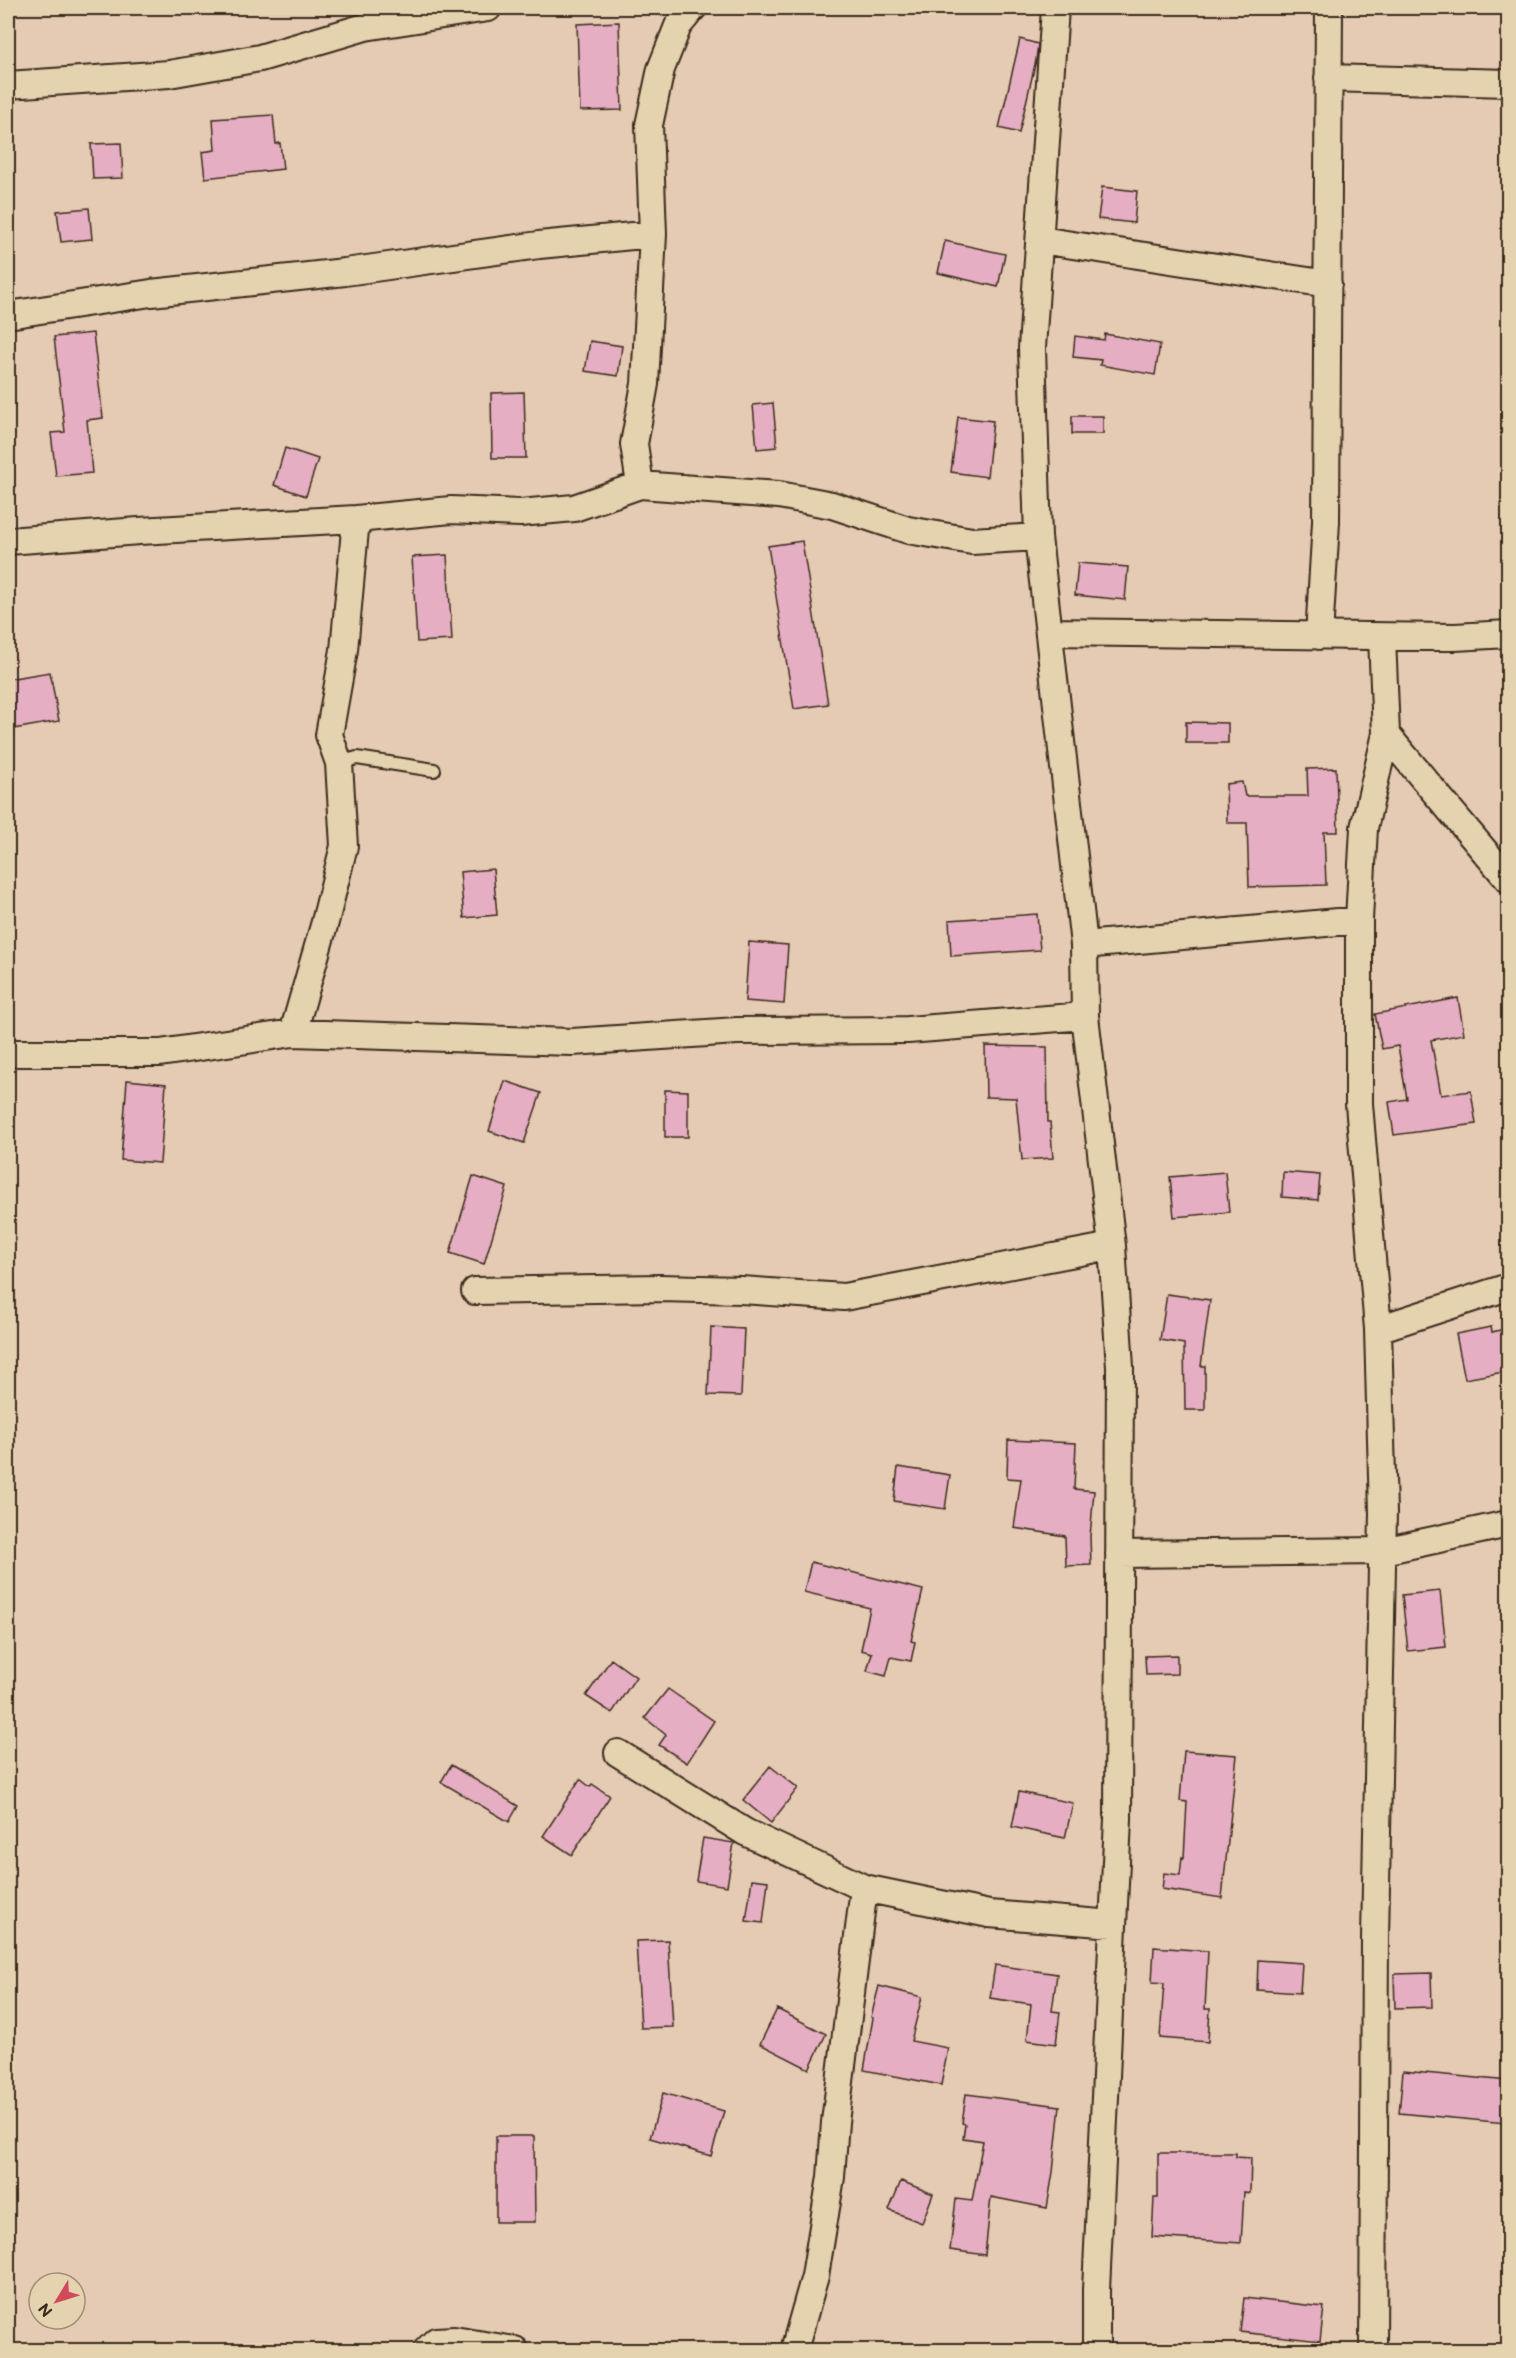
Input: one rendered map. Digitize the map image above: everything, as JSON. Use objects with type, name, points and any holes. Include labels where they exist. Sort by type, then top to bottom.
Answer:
[{"type":"street","points":[[8,85],[169,74],[260,58],[365,27],[488,8]]},
{"type":"street","points":[[639,485],[634,444],[645,384],[653,234],[649,125],[661,69],[678,26],[693,8]]},
{"type":"street","points":[[1055,8],[1032,348],[1038,537],[1084,945],[1085,1016],[1112,1246],[1120,1367],[1118,1819],[1096,2290],[1096,2350]]},
{"type":"street","points":[[1319,636],[1326,522],[1329,8]]},
{"type":"street","points":[[1328,78],[1509,83]]},
{"type":"street","points":[[8,315],[151,292],[345,272],[539,245],[653,234]]},
{"type":"street","points":[[1040,240],[1328,284]]},
{"type":"street","points":[[8,541],[357,519],[452,510],[520,513],[574,508],[639,485],[779,495],[832,505],[908,530],[972,541],[1038,537]]},
{"type":"street","points":[[293,1033],[344,846],[339,763],[329,735],[344,650],[357,519]]},
{"type":"street","points":[[1049,632],[1455,638],[1509,634]]},
{"type":"street","points":[[1373,2350],[1375,1939],[1383,1551],[1378,1329],[1359,1104],[1359,920],[1365,828],[1386,734],[1383,637]]},
{"type":"street","points":[[1386,734],[1509,879]]},
{"type":"street","points":[[1084,945],[1359,920]]},
{"type":"street","points":[[8,1053],[159,1053],[293,1033],[572,1042],[736,1030],[908,1030],[1085,1016]]},
{"type":"street","points":[[475,1291],[672,1288],[844,1297],[1112,1246]]},
{"type":"street","points":[[1378,1329],[1509,1287]]},
{"type":"street","points":[[1119,1554],[1383,1551],[1509,1524]]},
{"type":"street","points":[[618,1753],[745,1832],[864,1888],[989,1914],[1113,1924]]},
{"type":"street","points":[[794,2350],[815,2276],[831,2178],[835,2122],[864,1888]]},
{"type":"street","points":[[427,2350],[436,2341],[454,2340],[515,2350]]},
{"type":"lane","points":[[339,763],[357,758],[434,770]]},
{"type":"building","points":[[619,22],[622,110],[580,111],[577,24]]},
{"type":"building","points":[[1020,39],[1038,44],[1019,133],[999,128]]},
{"type":"building","points":[[273,115],[276,144],[280,143],[283,169],[205,178],[202,152],[215,150],[213,119]]},
{"type":"building","points":[[121,143],[123,178],[93,179],[91,144]]},
{"type":"building","points":[[1102,187],[1137,191],[1134,223],[1098,219]]},
{"type":"building","points":[[89,208],[92,239],[61,242],[57,211]]},
{"type":"building","points":[[945,241],[1005,254],[998,287],[938,273]]},
{"type":"building","points":[[93,333],[103,418],[87,420],[92,473],[56,476],[51,433],[65,432],[54,337]]},
{"type":"building","points":[[1105,334],[1160,344],[1155,375],[1100,365],[1101,360],[1073,357],[1075,336],[1104,340]]},
{"type":"building","points":[[590,341],[622,346],[618,376],[585,371]]},
{"type":"building","points":[[524,392],[526,458],[492,458],[491,393]]},
{"type":"building","points":[[773,403],[777,447],[757,449],[753,405]]},
{"type":"building","points":[[1072,416],[1103,416],[1103,434],[1072,434]]},
{"type":"building","points":[[958,417],[993,421],[987,477],[951,472]]},
{"type":"building","points":[[285,448],[318,459],[306,496],[274,485]]},
{"type":"building","points":[[802,541],[828,704],[794,709],[768,546]]},
{"type":"building","points":[[447,555],[452,640],[417,642],[412,557]]},
{"type":"building","points":[[1078,563],[1128,567],[1125,600],[1075,595]]},
{"type":"building","points":[[50,672],[59,721],[8,730],[8,679]]},
{"type":"building","points":[[1186,722],[1228,723],[1228,743],[1186,743]]},
{"type":"building","points":[[1336,768],[1338,832],[1324,832],[1326,885],[1249,887],[1247,823],[1227,823],[1226,784],[1242,782],[1245,796],[1308,796],[1307,769]]},
{"type":"building","points":[[493,869],[497,915],[464,918],[460,872]]},
{"type":"building","points":[[1037,914],[1040,950],[951,956],[949,920]]},
{"type":"building","points":[[749,942],[788,945],[784,1004],[745,1001]]},
{"type":"building","points":[[1458,998],[1464,1034],[1431,1040],[1441,1095],[1471,1091],[1476,1124],[1394,1135],[1389,1102],[1407,1099],[1398,1046],[1382,1049],[1375,1014]]},
{"type":"building","points":[[985,1046],[1047,1047],[1048,1122],[1050,1122],[1053,1158],[1022,1160],[1016,1098],[986,1097]]},
{"type":"building","points":[[127,1080],[166,1084],[160,1163],[121,1160]]},
{"type":"building","points":[[505,1081],[541,1093],[524,1143],[489,1131]]},
{"type":"building","points":[[665,1090],[688,1091],[688,1137],[665,1137]]},
{"type":"building","points":[[1225,1172],[1229,1212],[1174,1217],[1170,1177]]},
{"type":"building","points":[[1283,1172],[1320,1175],[1318,1200],[1282,1197]]},
{"type":"building","points":[[473,1176],[507,1187],[484,1264],[450,1253]]},
{"type":"building","points":[[1167,1294],[1210,1300],[1201,1366],[1205,1366],[1205,1410],[1185,1410],[1184,1344],[1160,1340]]},
{"type":"building","points":[[711,1327],[744,1329],[741,1396],[708,1395]]},
{"type":"building","points":[[1491,1327],[1492,1332],[1509,1328],[1509,1371],[1465,1379],[1456,1334]]},
{"type":"building","points":[[1008,1440],[1076,1443],[1074,1489],[1094,1491],[1090,1537],[1091,1565],[1066,1566],[1065,1536],[1014,1528],[1021,1479],[1007,1478]]},
{"type":"building","points":[[898,1467],[950,1475],[945,1509],[894,1501]]},
{"type":"building","points":[[811,1562],[923,1590],[911,1641],[915,1642],[911,1661],[891,1657],[886,1676],[867,1671],[872,1653],[861,1650],[870,1608],[804,1592]]},
{"type":"building","points":[[1440,1591],[1446,1647],[1408,1651],[1402,1595]]},
{"type":"building","points":[[1177,1655],[1177,1674],[1146,1675],[1145,1656]]},
{"type":"building","points":[[611,1659],[636,1677],[612,1713],[586,1696]]},
{"type":"building","points":[[668,1689],[714,1721],[687,1763],[659,1745],[666,1735],[645,1718]]},
{"type":"building","points":[[1184,1751],[1237,1755],[1222,1898],[1162,1889],[1164,1873],[1180,1875],[1182,1857],[1184,1858],[1187,1802],[1180,1801]]},
{"type":"building","points":[[451,1765],[518,1806],[509,1822],[441,1782]]},
{"type":"building","points":[[770,1766],[798,1788],[771,1823],[743,1800]]},
{"type":"building","points":[[580,1779],[590,1787],[592,1784],[610,1796],[572,1855],[543,1836]]},
{"type":"building","points":[[1019,1792],[1073,1803],[1065,1838],[1012,1827]]},
{"type":"building","points":[[703,1838],[734,1843],[727,1886],[696,1881]]},
{"type":"building","points":[[752,1879],[768,1881],[763,1923],[746,1921]]},
{"type":"building","points":[[668,1940],[673,2027],[641,2028],[636,1941]]},
{"type":"building","points":[[1154,1947],[1208,1951],[1205,2009],[1210,2009],[1208,2042],[1160,2038],[1164,1983],[1152,1982]]},
{"type":"building","points":[[1258,1960],[1302,1963],[1300,1993],[1257,1990]]},
{"type":"building","points":[[995,1965],[1057,1974],[1052,2011],[1060,2012],[1056,2044],[1027,2040],[1031,2004],[990,1998]]},
{"type":"building","points":[[1431,1973],[1432,2007],[1395,2008],[1394,1974]]},
{"type":"building","points":[[879,1986],[922,1997],[911,2041],[948,2048],[941,2085],[864,2070],[873,2018],[871,2017]]},
{"type":"building","points":[[777,2009],[826,2034],[809,2069],[760,2044]]},
{"type":"building","points":[[1403,2071],[1509,2081],[1506,2123],[1399,2113]]},
{"type":"building","points":[[663,2093],[724,2111],[711,2156],[650,2138]]},
{"type":"building","points":[[966,2094],[1060,2106],[1047,2208],[991,2197],[985,2255],[950,2250],[956,2199],[972,2201],[983,2141],[963,2138],[965,2124],[962,2123]]},
{"type":"building","points":[[496,2136],[534,2136],[535,2222],[496,2222]]},
{"type":"building","points":[[1158,2153],[1236,2153],[1236,2157],[1251,2158],[1250,2193],[1244,2192],[1241,2243],[1152,2237],[1154,2198],[1158,2198]]},
{"type":"building","points":[[901,2181],[933,2194],[922,2223],[889,2210]]},
{"type":"building","points":[[1244,2298],[1324,2307],[1320,2341],[1240,2332]]}]
